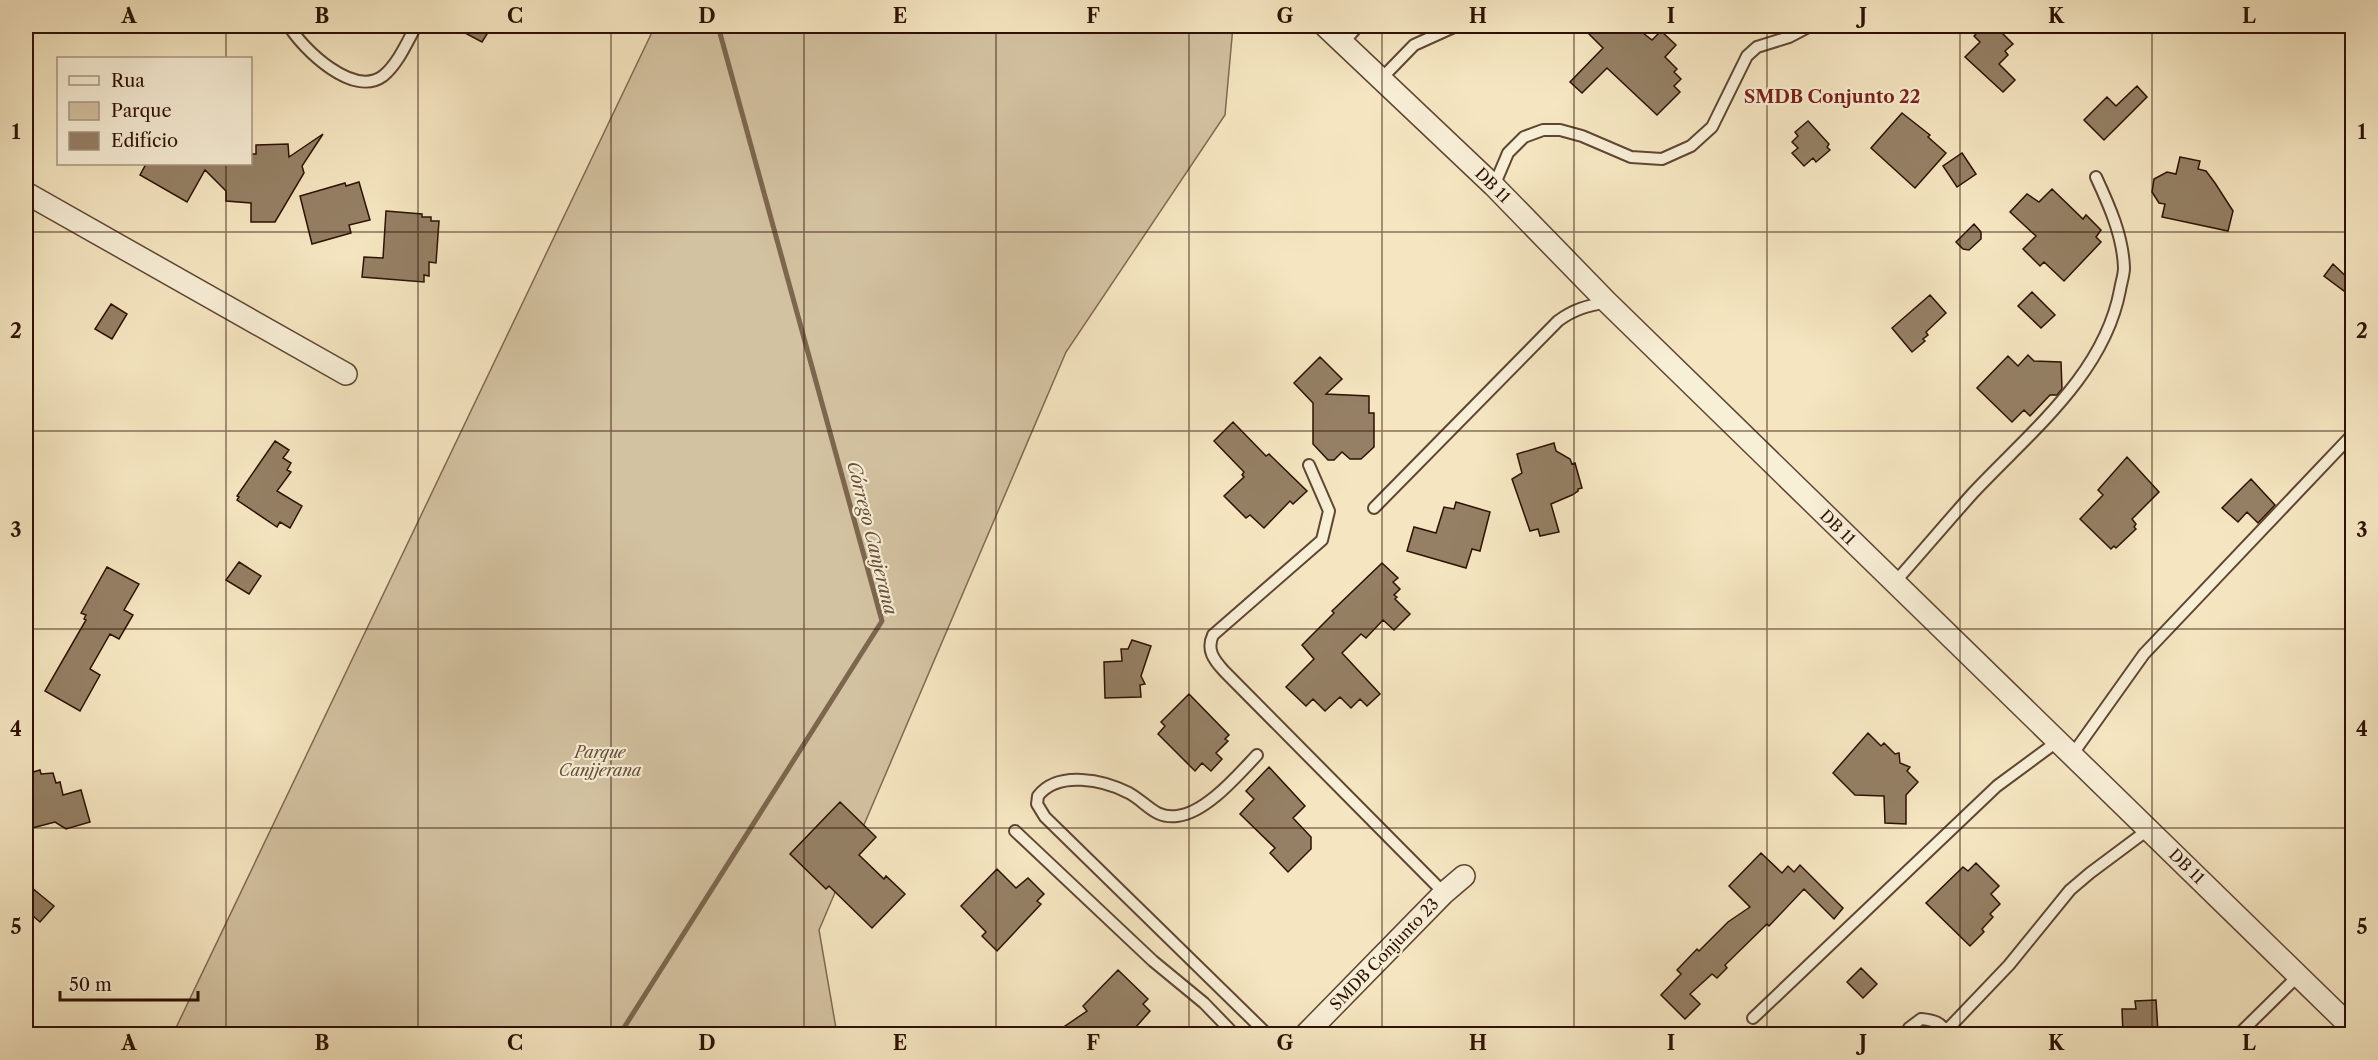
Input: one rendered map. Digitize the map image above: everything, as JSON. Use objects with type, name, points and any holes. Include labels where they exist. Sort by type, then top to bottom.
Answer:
[{"type":"street","name":"DB 11","points":[[1325,26],[1494,186],[1607,302],[2352,1028]]},
{"type":"street","points":[[26,193],[346,374]]},
{"type":"street","name":"SMDB Conjunto 23","points":[[1306,1035],[1444,893],[1464,876]]},
{"type":"lane","points":[[290,26],[305,48],[328,67],[364,82],[374,81],[390,68],[410,28]]},
{"type":"lane","points":[[1343,43],[1358,26]]},
{"type":"lane","points":[[1380,79],[1414,45],[1456,26]]},
{"type":"lane","points":[[1494,186],[1508,153],[1524,137],[1543,130],[1560,130],[1582,136],[1631,157],[1662,159],[1691,146],[1712,127],[1747,56],[1757,47],[1789,37],[1810,26]]},
{"type":"lane","points":[[1895,582],[1972,495],[2056,406],[2084,373],[2101,344],[2117,307],[2124,269],[2113,217],[2096,177]]},
{"type":"lane","points":[[1374,508],[1558,321],[1571,311],[1607,302]]},
{"type":"lane","points":[[1753,1018],[1997,786],[2065,748],[2144,654],[2352,435]]},
{"type":"lane","points":[[1308,465],[1329,511],[1322,540],[1213,635],[1209,643],[1210,652],[1224,671],[1444,893]]},
{"type":"lane","points":[[1257,755],[1213,800],[1180,816],[1162,817],[1129,794],[1107,784],[1087,781],[1066,781],[1049,786],[1038,796],[1037,804],[1045,817],[1267,1035]]},
{"type":"lane","points":[[1907,1035],[1909,1028],[1921,1019],[1935,1021],[1946,1033],[2009,965],[2070,891],[2090,873],[2149,829]]},
{"type":"lane","points":[[1015,831],[1153,961],[1204,1003],[1234,1035]]},
{"type":"lane","points":[[2239,1035],[2299,975]]},
{"type":"green space","name":"Parque Canjjerana","points":[[655,26],[1233,26],[1225,115],[1066,352],[819,930],[837,1034],[173,1034]]},
{"type":"building","points":[[452,26],[492,26],[482,42]]},
{"type":"building","points":[[1581,26],[1634,26],[1652,40],[1661,31],[1676,45],[1665,57],[1677,69],[1674,72],[1681,79],[1674,86],[1680,92],[1657,115],[1607,68],[1582,93],[1570,82],[1603,48]]},
{"type":"building","points":[[1984,26],[1995,26],[2013,44],[2005,51],[2008,55],[1999,64],[2015,80],[2003,92],[1965,57],[1980,42],[1974,36]]},
{"type":"building","points":[[2137,86],[2147,97],[2104,140],[2084,120],[2107,97],[2116,106]]},
{"type":"building","points":[[1902,113],[1930,135],[1928,137],[1946,153],[1915,188],[1871,148]]},
{"type":"building","points":[[1808,121],[1829,144],[1827,147],[1830,150],[1816,162],[1813,158],[1804,166],[1792,153],[1798,148],[1792,142],[1798,136],[1795,132]]},
{"type":"building","points":[[323,134],[302,166],[304,173],[275,222],[251,222],[251,203],[226,201],[226,191],[205,170],[187,202],[140,175],[145,165],[252,165],[252,154],[256,154],[256,145],[288,144],[289,157]]},
{"type":"building","points":[[1962,153],[1976,174],[1957,187],[1943,166]]},
{"type":"building","points":[[2180,157],[2200,161],[2198,169],[2206,171],[2215,183],[2233,211],[2228,231],[2162,217],[2165,204],[2159,203],[2152,192],[2154,179],[2167,172],[2176,174]]},
{"type":"building","points":[[359,182],[370,220],[349,225],[351,233],[312,244],[300,196],[345,183],[346,186]]},
{"type":"building","points":[[2052,189],[2083,219],[2086,215],[2101,230],[2096,237],[2101,242],[2064,281],[2044,262],[2040,266],[2023,249],[2036,236],[2010,212],[2027,194],[2039,202]]},
{"type":"building","points":[[386,211],[422,214],[422,217],[431,217],[431,221],[439,221],[436,263],[429,262],[429,276],[424,275],[424,282],[362,277],[364,257],[383,258]]},
{"type":"building","points":[[1974,224],[1981,232],[1981,239],[1969,250],[1963,249],[1956,242]]},
{"type":"building","points":[[2333,264],[2352,282],[2352,297],[2324,276]]},
{"type":"building","points":[[2032,292],[2055,315],[2041,328],[2018,306]]},
{"type":"building","points":[[1930,295],[1946,313],[1926,332],[1928,335],[1923,339],[1925,341],[1912,352],[1892,328]]},
{"type":"building","points":[[111,304],[127,314],[112,339],[95,329]]},
{"type":"building","points":[[2028,355],[2034,361],[2061,362],[2062,389],[2057,395],[2050,395],[2030,416],[2024,410],[2012,422],[1977,388],[2008,356],[2018,366]]},
{"type":"building","points":[[1320,357],[1342,379],[1326,394],[1369,396],[1369,413],[1374,413],[1374,447],[1361,459],[1350,459],[1342,452],[1334,460],[1328,460],[1313,444],[1313,403],[1294,383]]},
{"type":"building","points":[[1233,422],[1266,456],[1269,454],[1307,491],[1293,504],[1290,501],[1264,528],[1250,515],[1246,518],[1224,496],[1244,477],[1242,475],[1244,472],[1214,441]]},
{"type":"building","points":[[275,441],[289,450],[283,458],[291,463],[287,470],[291,472],[277,491],[302,506],[290,528],[280,522],[277,527],[237,500],[239,497],[237,496]]},
{"type":"building","points":[[1554,443],[1556,451],[1570,459],[1572,464],[1575,463],[1582,488],[1551,504],[1559,532],[1540,536],[1538,529],[1530,531],[1512,479],[1522,473],[1517,454]]},
{"type":"building","points":[[2127,457],[2159,492],[2132,519],[2136,524],[2134,527],[2136,529],[2116,548],[2114,546],[2111,549],[2080,519],[2103,495],[2098,490]]},
{"type":"building","points":[[2251,479],[2275,505],[2258,523],[2247,512],[2238,522],[2222,508]]},
{"type":"building","points":[[1456,502],[1490,512],[1480,551],[1472,549],[1466,568],[1407,551],[1414,527],[1436,533],[1444,507],[1454,509]]},
{"type":"building","points":[[239,562],[261,576],[249,594],[226,580]]},
{"type":"building","points":[[1382,563],[1398,578],[1393,582],[1400,589],[1394,595],[1397,597],[1395,599],[1410,614],[1394,630],[1383,620],[1366,638],[1361,634],[1342,653],[1380,694],[1367,706],[1360,699],[1351,708],[1340,697],[1325,711],[1313,699],[1306,706],[1286,687],[1314,659],[1302,645],[1334,613],[1332,611]]},
{"type":"building","points":[[107,567],[139,584],[124,610],[133,615],[119,639],[110,634],[90,669],[100,675],[80,711],[45,691],[86,620],[84,619],[86,615],[81,613]]},
{"type":"building","points":[[1132,640],[1151,646],[1141,676],[1145,684],[1140,685],[1141,697],[1105,698],[1104,662],[1122,661],[1121,649],[1128,649]]},
{"type":"building","points":[[1189,694],[1229,735],[1225,739],[1228,741],[1216,753],[1222,759],[1211,771],[1202,763],[1195,771],[1158,734],[1165,726],[1161,722]]},
{"type":"building","points":[[1868,733],[1881,746],[1884,743],[1895,754],[1899,753],[1900,763],[1910,767],[1907,771],[1918,782],[1906,795],[1906,824],[1885,823],[1884,796],[1855,795],[1833,773]]},
{"type":"building","points":[[1269,767],[1305,806],[1293,818],[1311,837],[1311,849],[1288,872],[1270,853],[1275,848],[1240,814],[1254,799],[1246,791]]},
{"type":"building","points":[[40,770],[41,774],[53,773],[56,783],[60,782],[63,795],[81,790],[90,822],[66,829],[55,822],[32,828],[26,812],[26,774]]},
{"type":"building","points":[[840,802],[876,837],[859,855],[884,879],[886,876],[905,894],[872,928],[829,886],[826,889],[790,854]]},
{"type":"building","points":[[1761,853],[1782,873],[1788,866],[1794,872],[1800,865],[1843,908],[1834,919],[1804,889],[1769,926],[1767,924],[1725,965],[1727,968],[1717,978],[1712,974],[1690,994],[1700,1004],[1685,1019],[1661,995],[1681,974],[1677,970],[1697,949],[1699,951],[1728,922],[1750,907],[1729,886]]},
{"type":"building","points":[[1976,863],[1999,886],[1991,894],[2000,904],[1990,914],[1993,917],[1982,929],[1984,932],[1970,946],[1926,903],[1963,867],[1968,871]]},
{"type":"building","points":[[997,869],[1016,888],[1028,878],[1044,894],[1037,901],[1041,904],[997,951],[982,936],[986,932],[961,906]]},
{"type":"building","points":[[26,883],[54,906],[40,922],[26,910]]},
{"type":"building","points":[[1861,968],[1877,984],[1863,998],[1847,982]]},
{"type":"building","points":[[1118,970],[1148,999],[1143,1004],[1150,1011],[1129,1035],[1052,1035],[1087,1011],[1083,1006]]},
{"type":"building","points":[[2156,1000],[2158,1032],[2123,1034],[2122,1009],[2136,1009],[2135,1001]]},
{"type":"waterway","name":"Córrego Canjerana","points":[[620,1034],[882,621],[718,26]]},
{"type":"district","name":"SMDB Conjunto 22","points":[[1832,97]]}]
